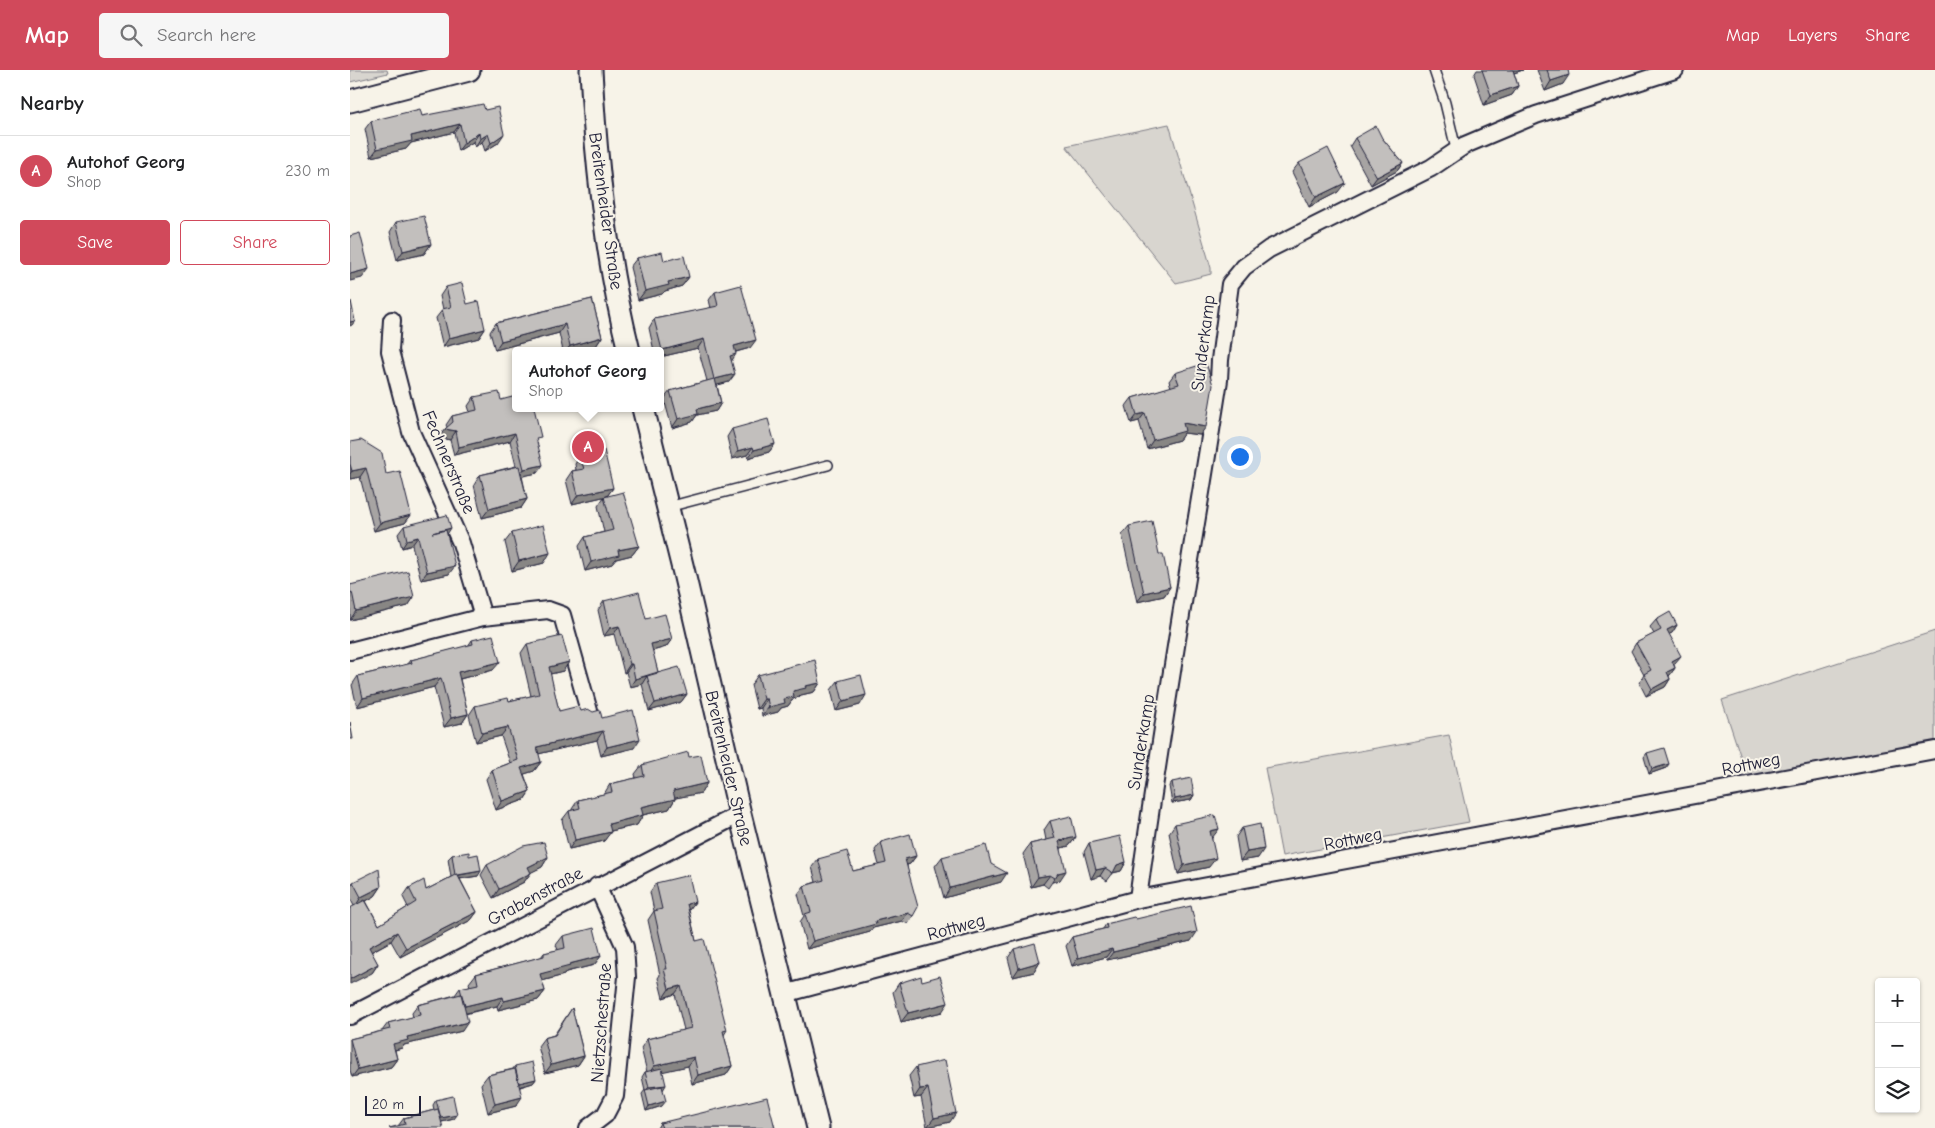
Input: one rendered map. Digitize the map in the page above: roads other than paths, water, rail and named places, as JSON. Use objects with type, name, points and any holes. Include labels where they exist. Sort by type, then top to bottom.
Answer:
[{"type":"street","points":[[350,101],[469,70]]},
{"type":"street","name":"Breitenheider Straße","points":[[591,70],[596,155],[610,251],[628,347]]},
{"type":"street","name":"Sunderkamp","points":[[1138,899],[1152,793],[1218,390],[1230,284],[1244,267],[1269,249],[1431,168],[1456,149],[1536,115],[1675,70]]},
{"type":"street","name":"Fechnerstraße","points":[[392,320],[390,351],[411,432],[461,543],[483,617]]},
{"type":"street","name":"Breitenheider Straße","points":[[645,412],[740,814],[818,1128]]},
{"type":"street","points":[[350,650],[483,617],[548,610],[562,615],[589,711]]},
{"type":"street","name":"Rottweg","points":[[784,994],[1138,899],[1935,750]]},
{"type":"street","name":"Grabenstraße","points":[[350,1016],[596,886],[740,814]]},
{"type":"street","name":"Nietzschestraße","points":[[588,1128],[606,1115],[615,1096],[627,977],[625,947],[596,886]]},
{"type":"lane","points":[[1434,70],[1445,103],[1456,149]]},
{"type":"lane","points":[[668,507],[828,465]]},
{"type":"place","name":"Autohof Georg","points":[[588,447]]}]
